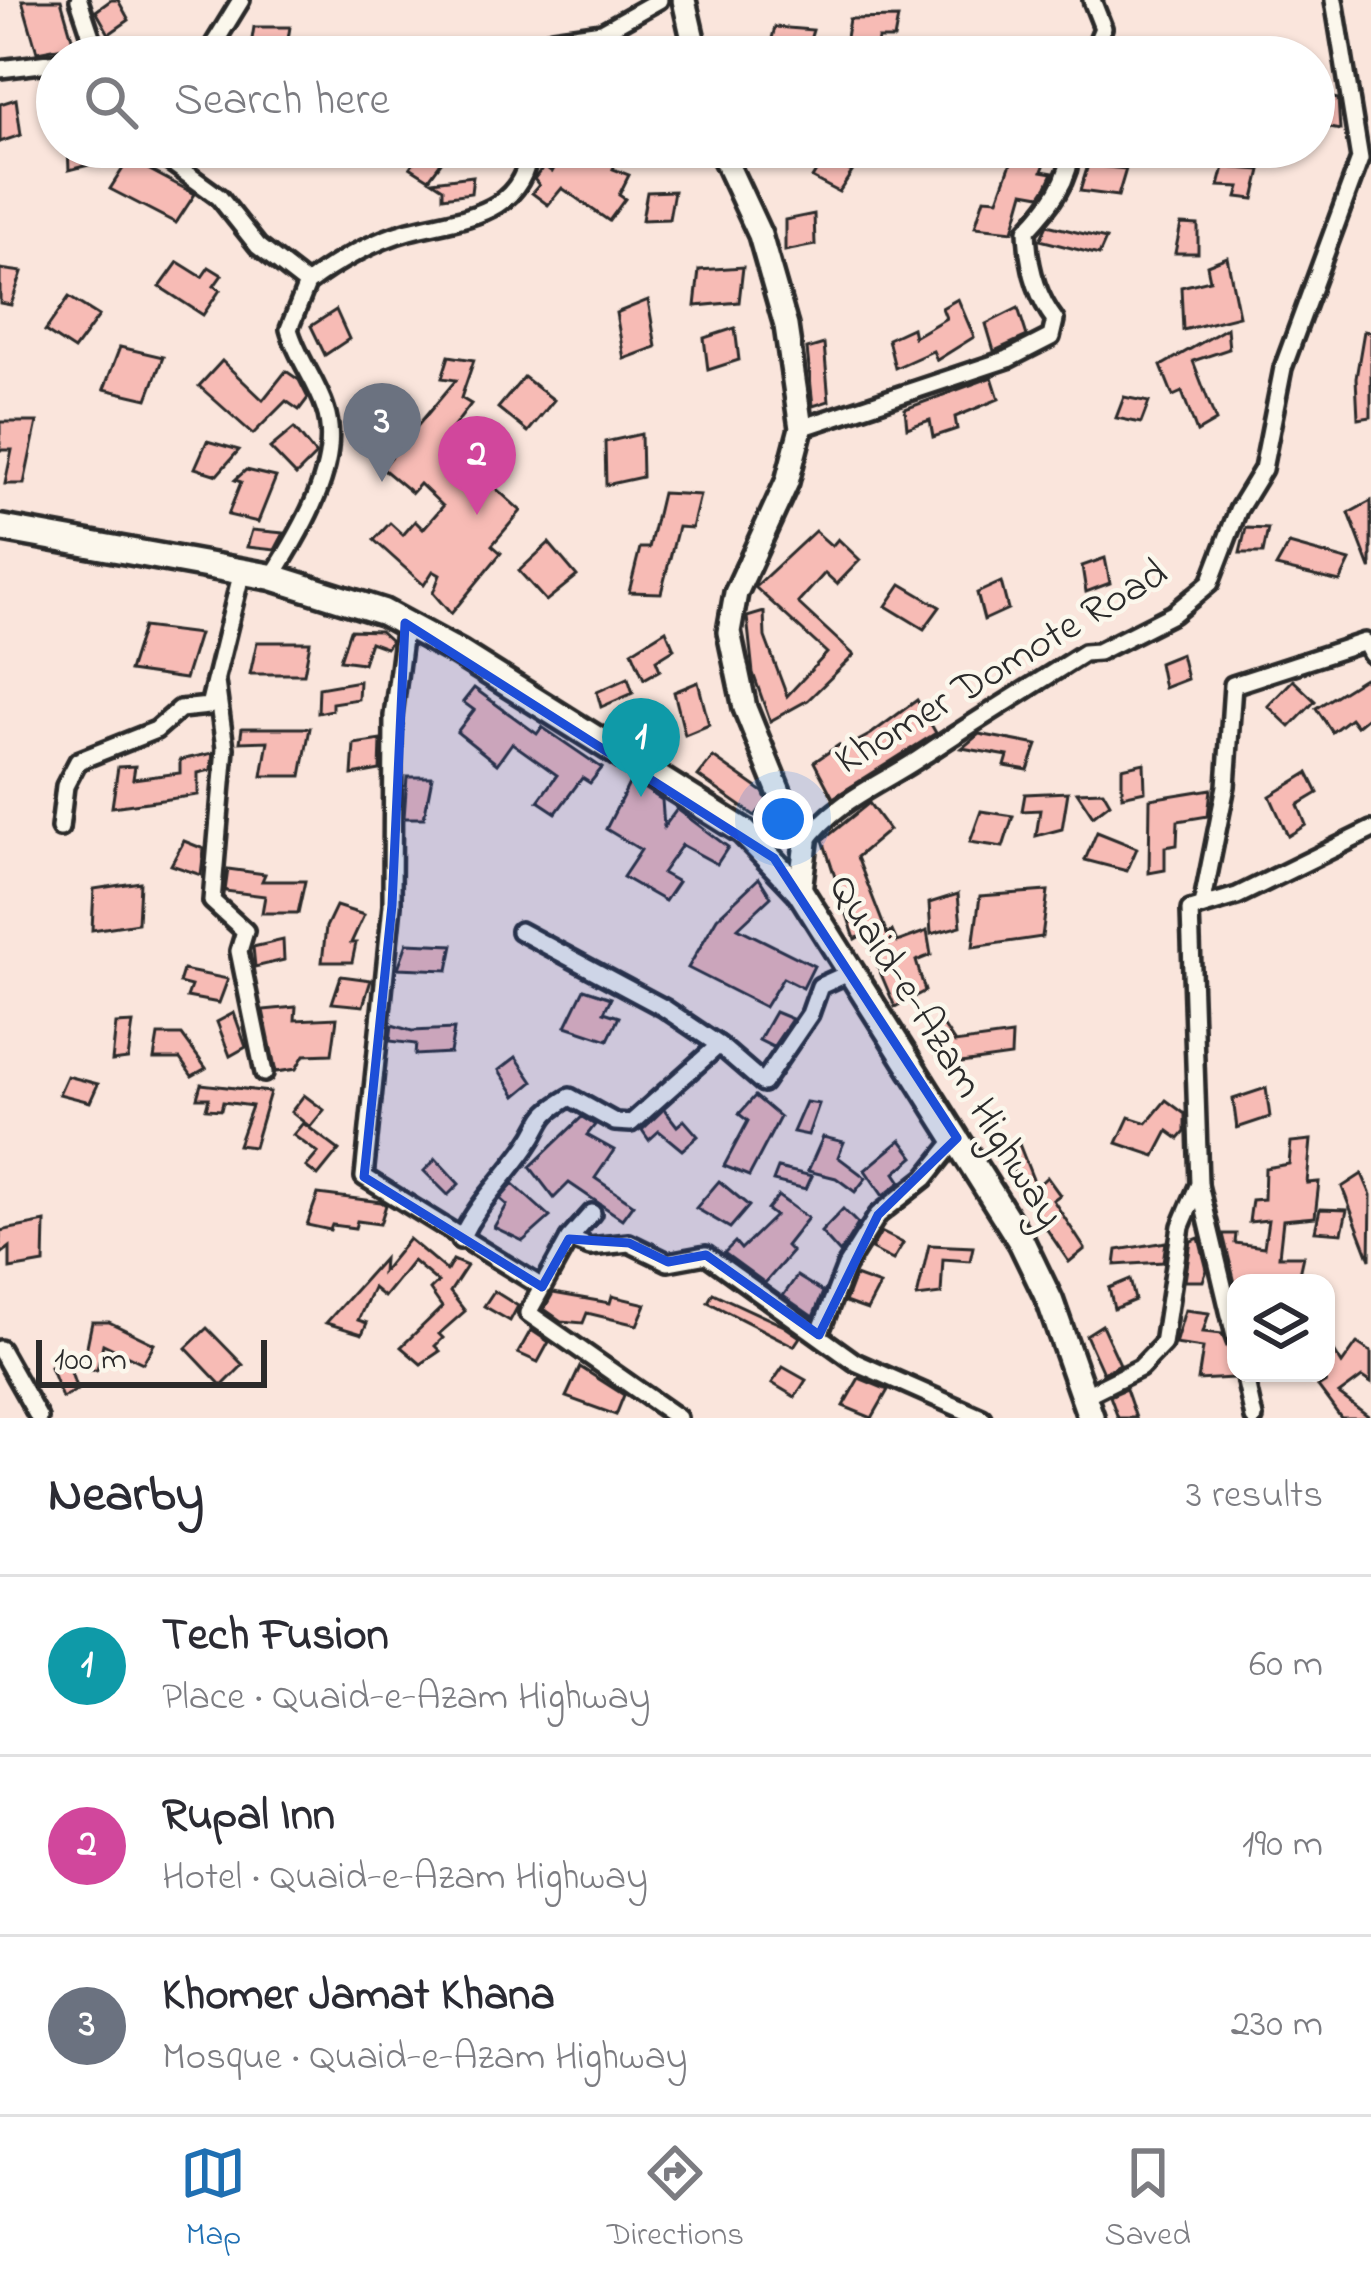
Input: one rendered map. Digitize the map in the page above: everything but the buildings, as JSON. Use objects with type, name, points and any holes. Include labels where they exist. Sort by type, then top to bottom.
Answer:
[{"type":"highway","name":"Quaid-e-Azam Highway","points":[[0,528],[272,577],[405,623],[585,731],[764,849],[800,891],[1022,1243],[1050,1301],[1088,1407]]},
{"type":"main road","points":[[684,0],[692,36]]},
{"type":"main road","points":[[729,168],[760,235],[786,326],[801,428],[788,482],[736,593],[729,632],[746,708],[784,804],[806,842],[800,891]]},
{"type":"street","points":[[79,0],[88,36]]},
{"type":"street","points":[[219,36],[242,0]]},
{"type":"street","points":[[574,36],[602,32],[659,0]]},
{"type":"street","points":[[1092,0],[1103,28],[1100,36]]},
{"type":"street","name":"Khomer Domote Road","points":[[806,842],[823,817],[926,754],[971,720],[1084,653],[1098,652],[1173,614],[1210,583],[1238,510],[1263,469],[1283,368],[1360,159],[1334,0]]},
{"type":"street","points":[[0,69],[36,65]]},
{"type":"street","points":[[179,168],[219,197],[258,246],[307,284]]},
{"type":"street","points":[[272,577],[305,525],[330,436],[326,408],[289,329],[307,284],[406,232],[476,218],[503,204],[520,168]]},
{"type":"street","points":[[801,428],[1008,358],[1052,337],[1055,320],[1042,303],[1028,256],[1027,230],[1053,202],[1068,168]]},
{"type":"street","points":[[61,828],[65,786],[78,761],[156,730],[180,709],[209,706],[242,571]]},
{"type":"street","points":[[405,623],[393,716],[392,905],[364,1178],[542,1288]]},
{"type":"street","points":[[1202,907],[1224,799],[1233,685],[1365,642],[1371,654]]},
{"type":"street","points":[[216,682],[225,748],[212,901],[245,931],[238,951],[264,1073]]},
{"type":"street","points":[[764,849],[784,830],[784,804]]},
{"type":"street","points":[[1227,1302],[1199,1184],[1190,910],[1237,896],[1371,830]]},
{"type":"street","points":[[520,931],[664,1008],[719,1045],[763,1083],[810,1014],[820,986],[851,972]]},
{"type":"street","points":[[460,1240],[478,1201],[530,1144],[540,1115],[570,1097],[615,1122],[631,1123],[719,1045]]},
{"type":"street","points":[[819,1335],[846,1266],[878,1215],[925,1178],[957,1138]]},
{"type":"street","points":[[1088,1407],[1163,1344],[1181,1226],[1199,1184]]},
{"type":"street","points":[[592,1213],[568,1239],[528,1312],[678,1418]]},
{"type":"street","points":[[568,1239],[590,1247],[629,1243],[668,1262],[706,1255],[760,1299],[855,1362],[982,1418]]},
{"type":"street","points":[[0,1349],[39,1418]]},
{"type":"street","points":[[1246,1382],[1254,1418]]},
{"type":"highlighted area","points":[[405,623],[774,858],[957,1138],[878,1215],[819,1335],[706,1255],[668,1262],[629,1243],[569,1239],[542,1287],[364,1177],[392,905]]},
{"type":"place","name":"Khomer Jamat Khana","points":[[382,482]]},
{"type":"place","name":"Rupal Inn","points":[[477,515]]},
{"type":"place","name":"Tech Fusion","points":[[641,797]]}]
